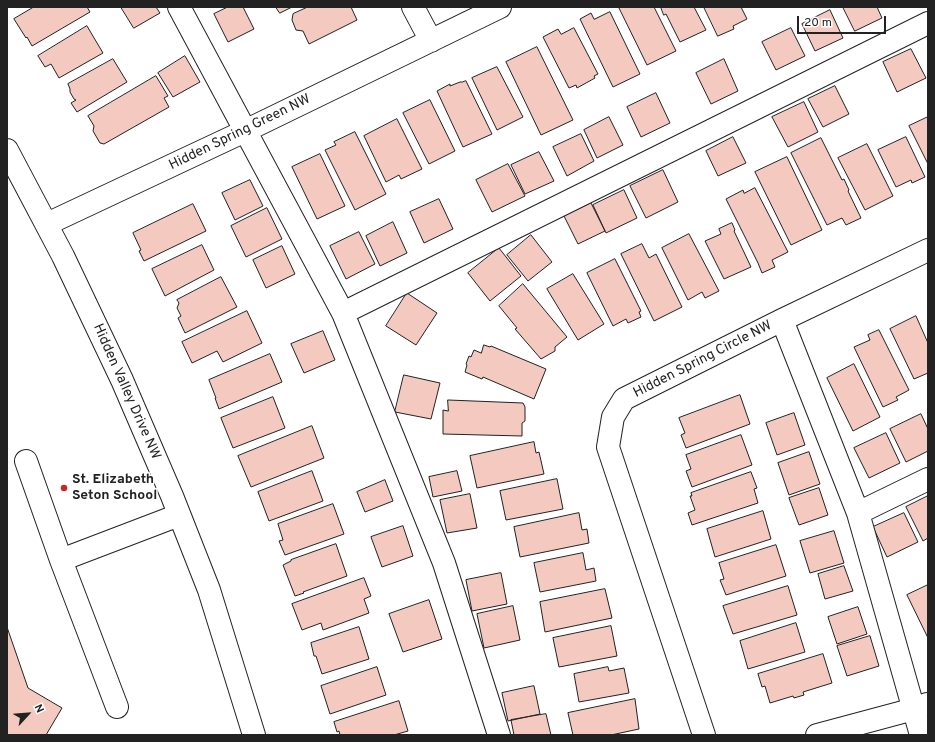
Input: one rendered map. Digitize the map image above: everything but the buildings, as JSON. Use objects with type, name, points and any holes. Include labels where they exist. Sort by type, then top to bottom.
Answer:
[{"type":"street","points":[[179,7],[343,313],[444,563],[499,735]]},
{"type":"street","points":[[413,7],[431,41]]},
{"type":"street","name":"Hidden Spring Green NW","points":[[47,224],[245,131],[500,7]]},
{"type":"street","points":[[343,313],[928,23]]},
{"type":"street","name":"Hidden Valley Drive NW","points":[[7,150],[47,224],[122,380],[209,590],[254,735]]},
{"type":"street","name":"Hidden Spring Circle NW","points":[[704,735],[608,447],[613,417],[624,399],[782,320],[928,250]]},
{"type":"street","points":[[782,320],[858,514],[921,706],[921,735]]},
{"type":"street","points":[[26,461],[61,560],[117,707]]},
{"type":"street","points":[[858,514],[928,479]]},
{"type":"street","points":[[61,560],[179,515]]},
{"type":"street","points":[[817,735],[921,706]]},
{"type":"place","name":"St. Elizabeth Seton School","points":[[64,488]]}]
